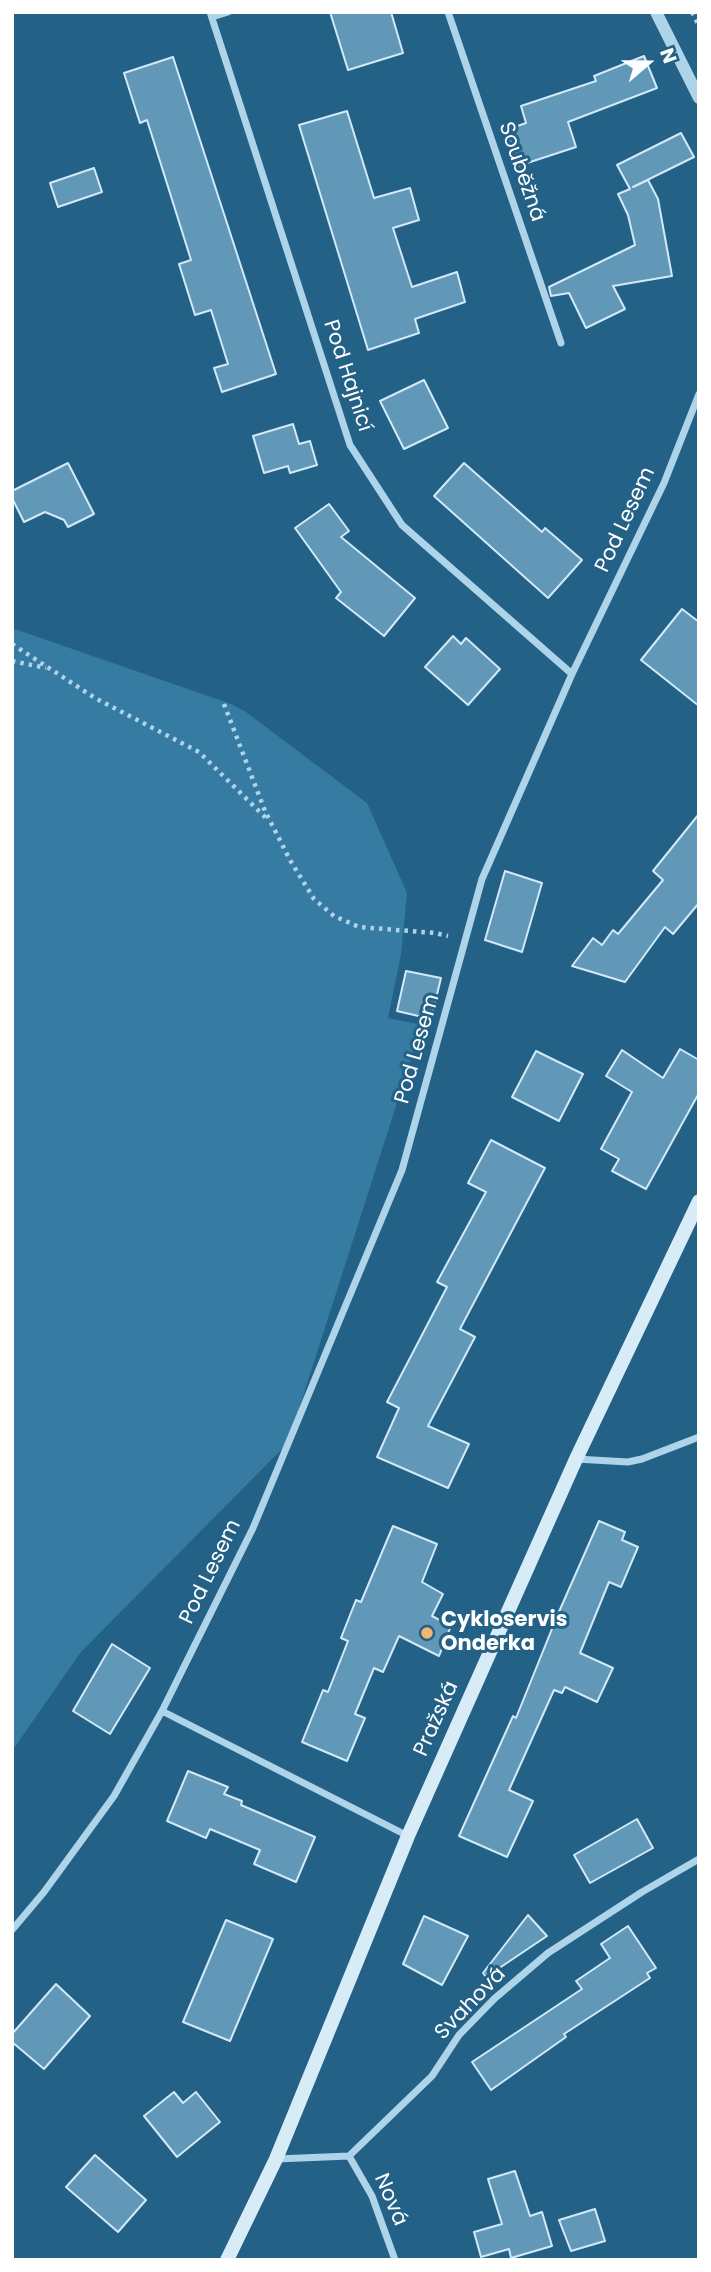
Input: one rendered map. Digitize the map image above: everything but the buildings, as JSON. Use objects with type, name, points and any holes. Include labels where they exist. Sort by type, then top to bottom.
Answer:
[{"type":"main road","name":"Pražská","points":[[227,2260],[276,2159],[408,1836],[576,1459],[699,1201]]},
{"type":"street","points":[[211,15],[228,12]]},
{"type":"street","name":"Souběžná","points":[[448,12],[561,343]]},
{"type":"street","points":[[656,12],[699,98]]},
{"type":"street","name":"Pod Hajnicí","points":[[211,15],[350,445],[402,525],[572,674]]},
{"type":"street","name":"Pod Lesem","points":[[12,1930],[44,1892],[114,1797],[162,1710],[253,1528],[402,1170],[482,879],[572,674],[664,483],[699,394]]},
{"type":"street","points":[[576,1459],[628,1462],[642,1460],[699,1437]]},
{"type":"street","points":[[162,1710],[408,1836]]},
{"type":"street","name":"Svahová","points":[[349,2156],[432,2076],[459,2035],[548,1953],[642,1892],[699,1859]]},
{"type":"street","points":[[276,2159],[349,2156]]},
{"type":"street","name":"Nová","points":[[349,2156],[372,2196],[395,2260]]},
{"type":"path","points":[[692,12],[699,26]]},
{"type":"path","points":[[12,644],[95,698],[199,752],[271,823]]},
{"type":"path","points":[[12,661],[50,669]]},
{"type":"path","points":[[224,704],[271,823],[314,899],[334,916],[359,927],[435,933],[466,941]]},
{"type":"shaded area","points":[[12,628],[231,704],[246,712],[367,803],[407,893],[401,955],[388,1018],[422,1025],[288,1443],[81,1652],[12,1751]]},
{"type":"place","name":"Cykloservis Onderka","points":[[427,1633]]}]
